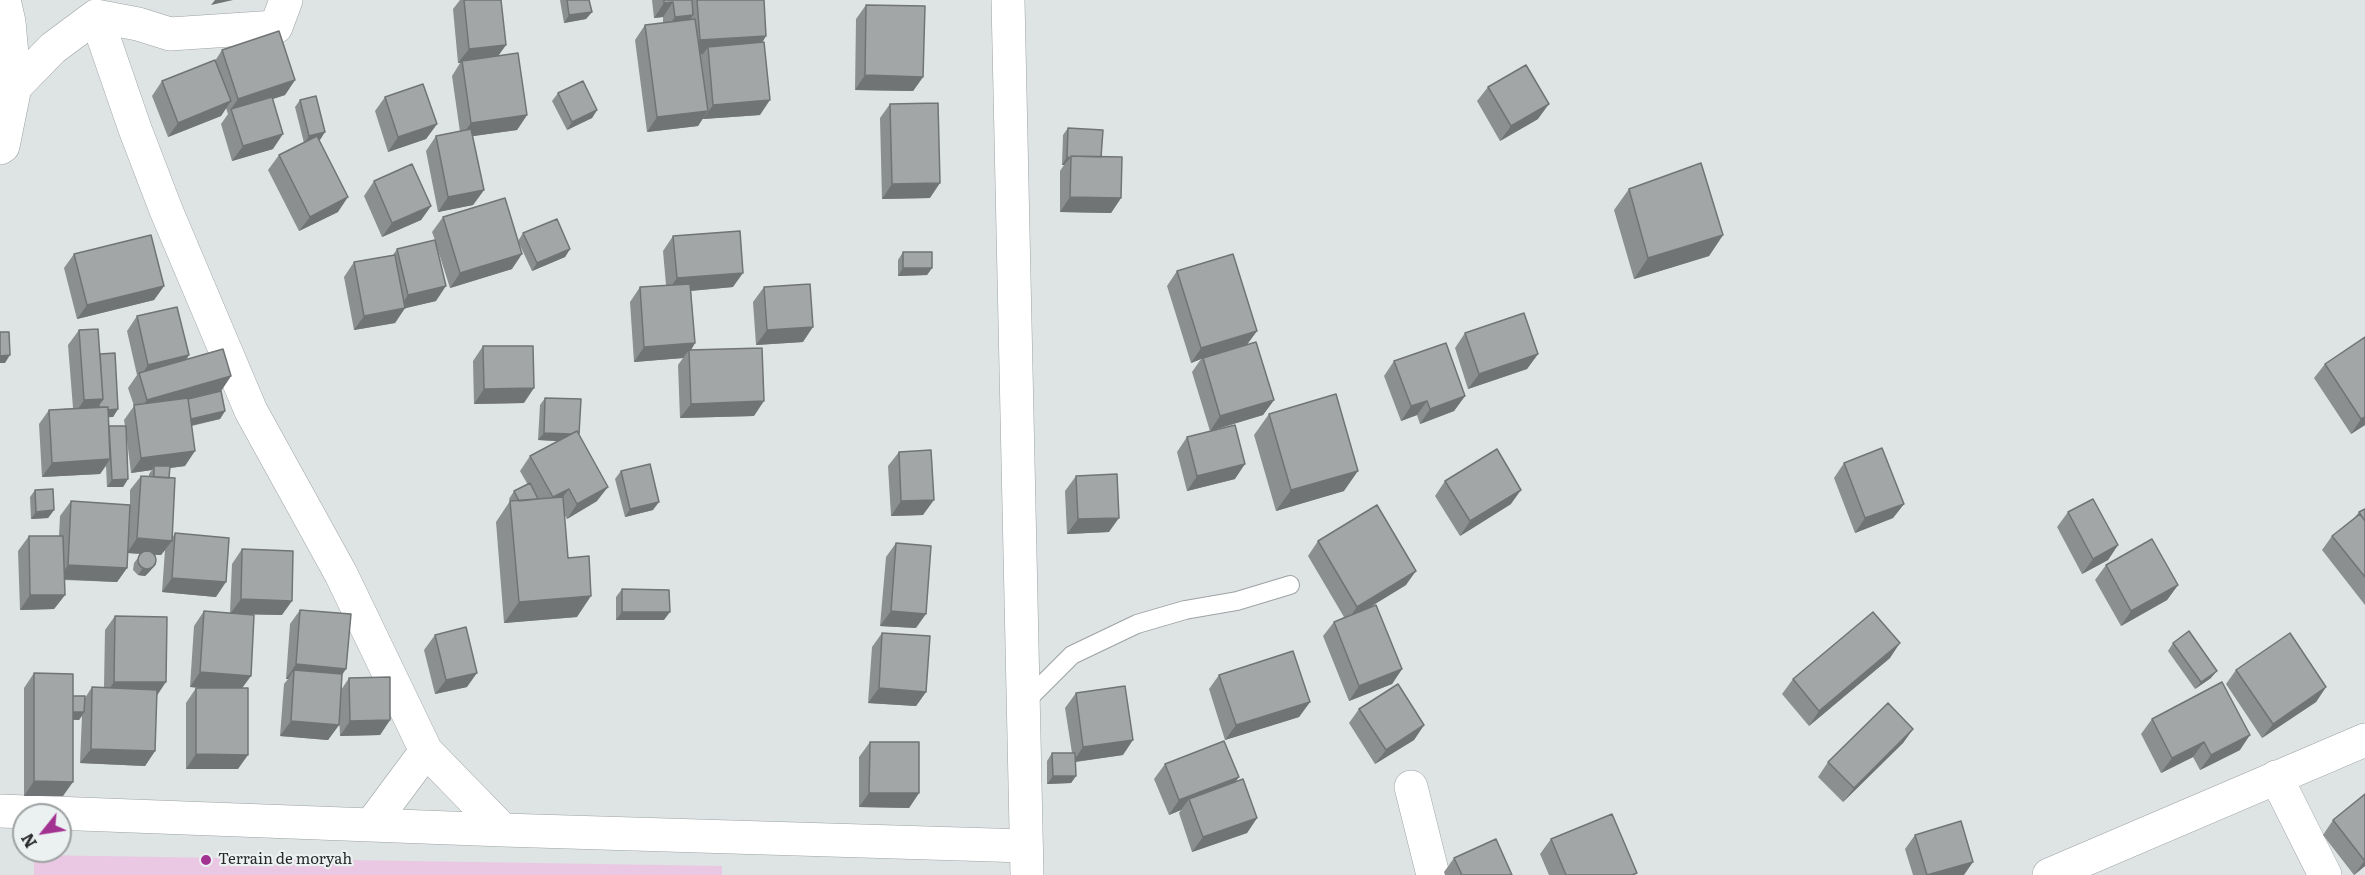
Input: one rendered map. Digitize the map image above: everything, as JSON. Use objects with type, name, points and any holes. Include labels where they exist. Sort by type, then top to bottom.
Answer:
[{"type":"street","points":[[0,148],[3,146],[15,87],[9,22],[4,0]]},
{"type":"street","points":[[15,87],[53,48],[96,16],[138,24],[170,34],[276,27],[286,0]]},
{"type":"street","points":[[0,811],[503,830],[1027,860],[1008,0]]},
{"type":"street","points":[[96,16],[166,210],[250,411],[341,574],[426,751],[503,830]]},
{"type":"street","points":[[2049,875],[2365,740]]},
{"type":"street","points":[[371,825],[426,751]]},
{"type":"street","points":[[2276,777],[2325,875]]},
{"type":"street","points":[[1411,788],[1433,875]]},
{"type":"lane","points":[[1023,704],[1072,656],[1137,624],[1185,610],[1237,601],[1290,585]]},
{"type":"shaded area","name":"Terrain de moryah","points":[[72,856],[722,866],[722,875],[34,875],[34,863],[72,863]]},
{"type":"building","points":[[464,0],[501,0],[506,45],[469,49]]},
{"type":"building","points":[[567,0],[589,0],[592,12],[569,15]]},
{"type":"building","points":[[664,0],[692,0],[693,15],[675,17],[673,2],[664,3]]},
{"type":"building","points":[[697,0],[764,0],[766,36],[700,40]]},
{"type":"building","points":[[866,5],[925,6],[923,77],[865,75]]},
{"type":"building","points":[[695,19],[708,111],[657,117],[645,25]]},
{"type":"building","points":[[279,31],[295,80],[238,99],[222,50]]},
{"type":"building","points":[[764,42],[770,100],[713,105],[708,47]]},
{"type":"building","points":[[518,53],[527,115],[471,123],[462,61]]},
{"type":"building","points":[[215,60],[231,101],[178,123],[162,81]]},
{"type":"building","points":[[1526,65],[1549,104],[1511,126],[1488,87]]},
{"type":"building","points":[[583,81],[597,110],[572,122],[558,93]]},
{"type":"building","points":[[423,84],[437,124],[398,137],[385,97]]},
{"type":"building","points":[[316,96],[325,132],[309,136],[300,100]]},
{"type":"building","points":[[272,97],[283,134],[243,146],[231,109]]},
{"type":"building","points":[[938,103],[940,183],[892,184],[890,104]]},
{"type":"building","points":[[1068,128],[1103,130],[1101,157],[1067,157]]},
{"type":"building","points":[[471,129],[484,190],[448,197],[436,136]]},
{"type":"building","points":[[317,136],[348,197],[310,217],[279,155]]},
{"type":"building","points":[[1071,156],[1122,157],[1121,198],[1070,197]]},
{"type":"building","points":[[1701,163],[1723,235],[1648,258],[1629,189]]},
{"type":"building","points":[[412,164],[431,206],[392,223],[374,181]]},
{"type":"building","points":[[505,198],[522,254],[460,273],[443,217]]},
{"type":"building","points":[[557,219],[570,249],[537,263],[523,233]]},
{"type":"building","points":[[740,231],[743,273],[677,278],[673,236]]},
{"type":"building","points":[[151,235],[164,286],[87,305],[74,254]]},
{"type":"building","points":[[435,240],[446,286],[408,295],[397,249]]},
{"type":"building","points":[[903,252],[932,252],[932,268],[903,268]]},
{"type":"building","points":[[1233,254],[1257,331],[1201,348],[1177,271]]},
{"type":"building","points":[[395,255],[405,308],[364,316],[354,262]]},
{"type":"building","points":[[690,284],[695,343],[644,347],[640,287]]},
{"type":"building","points":[[810,284],[813,327],[767,330],[764,287]]},
{"type":"building","points":[[177,307],[189,355],[148,365],[137,316]]},
{"type":"building","points":[[1524,313],[1538,354],[1479,374],[1465,333]]},
{"type":"building","points":[[98,329],[103,399],[84,400],[79,330]]},
{"type":"building","points":[[0,332],[9,332],[10,355],[0,356]]},
{"type":"building","points":[[2365,337],[2365,417],[2361,419],[2325,364]]},
{"type":"building","points":[[1256,342],[1274,400],[1220,416],[1203,358]]},
{"type":"building","points":[[1446,343],[1465,396],[1430,409],[1427,401],[1411,406],[1394,361]]},
{"type":"building","points":[[483,346],[533,346],[534,388],[484,389]]},
{"type":"building","points":[[762,348],[764,401],[691,404],[689,350]]},
{"type":"building","points":[[223,349],[231,376],[147,400],[139,373]]},
{"type":"building","points":[[115,353],[118,409],[108,410],[108,407],[99,407],[103,399],[100,354]]},
{"type":"building","points":[[221,391],[225,411],[191,419],[188,399]]},
{"type":"building","points":[[1336,394],[1358,471],[1291,490],[1269,414]]},
{"type":"building","points":[[188,398],[195,451],[141,458],[134,405]]},
{"type":"building","points":[[545,398],[581,399],[579,434],[577,431],[571,434],[544,433]]},
{"type":"building","points":[[108,407],[110,459],[52,463],[49,410]]},
{"type":"building","points":[[1235,425],[1245,464],[1197,476],[1187,437]]},
{"type":"building","points":[[109,426],[126,426],[128,479],[112,480]]},
{"type":"building","points":[[577,431],[608,487],[577,504],[569,489],[553,497],[530,456]]},
{"type":"building","points":[[1882,448],[1904,504],[1865,518],[1844,463]]},
{"type":"building","points":[[1497,449],[1521,490],[1470,521],[1445,481]]},
{"type":"building","points":[[931,450],[934,500],[901,501],[899,452]]},
{"type":"building","points":[[650,464],[659,502],[630,509],[621,471]]},
{"type":"building","points":[[154,466],[170,466],[169,478],[154,477]]},
{"type":"building","points":[[1117,474],[1119,518],[1078,519],[1076,476]]},
{"type":"building","points":[[141,476],[175,478],[172,541],[137,538]]},
{"type":"building","points":[[530,483],[538,499],[519,501],[514,491]]},
{"type":"building","points":[[53,489],[54,510],[36,512],[35,490]]},
{"type":"building","points":[[563,497],[568,558],[589,556],[591,596],[519,602],[510,501]]},
{"type":"building","points":[[2093,499],[2118,545],[2093,559],[2068,512]]},
{"type":"building","points":[[71,501],[130,505],[127,568],[68,565]]},
{"type":"building","points":[[1377,505],[1416,571],[1357,607],[1318,541]]},
{"type":"building","points":[[2365,509],[2365,521],[2359,512]]},
{"type":"building","points":[[2360,514],[2365,521],[2365,577],[2332,536]]},
{"type":"building","points":[[175,533],[229,538],[226,582],[172,578]]},
{"type":"building","points":[[29,536],[63,536],[65,595],[30,595]]},
{"type":"building","points":[[2152,539],[2178,585],[2131,611],[2106,565]]},
{"type":"building","points":[[896,543],[931,546],[926,614],[891,611]]},
{"type":"building","points":[[242,549],[293,551],[292,601],[241,599]]},
{"type":"building","points":[[147,551],[153,554],[156,560],[153,566],[147,569],[141,566],[138,560],[141,554]]},
{"type":"building","points":[[622,589],[669,590],[670,612],[622,612]]},
{"type":"building","points":[[1376,605],[1402,669],[1359,686],[1334,622]]},
{"type":"building","points":[[300,610],[351,614],[346,669],[296,664]]},
{"type":"building","points":[[204,611],[254,615],[251,676],[200,672]]},
{"type":"building","points":[[1873,612],[1900,643],[1819,711],[1793,679]]},
{"type":"building","points":[[115,616],[167,617],[166,682],[114,682]]},
{"type":"building","points":[[466,627],[477,673],[446,680],[435,635]]},
{"type":"building","points":[[2189,631],[2217,671],[2201,682],[2173,643]]},
{"type":"building","points":[[882,633],[930,636],[926,692],[879,688]]},
{"type":"building","points":[[2290,633],[2326,687],[2273,724],[2236,670]]},
{"type":"building","points":[[1293,651],[1310,702],[1236,725],[1219,675]]},
{"type":"building","points":[[294,670],[342,674],[339,725],[291,721]]},
{"type":"building","points":[[34,673],[73,674],[73,782],[34,781]]},
{"type":"building","points":[[390,677],[390,720],[350,721],[349,678]]},
{"type":"building","points":[[2222,682],[2250,735],[2211,755],[2204,742],[2172,758],[2152,719]]},
{"type":"building","points":[[1398,684],[1424,725],[1386,750],[1359,709]]},
{"type":"building","points":[[1125,686],[1133,740],[1083,747],[1076,693]]},
{"type":"building","points":[[92,687],[157,690],[155,751],[91,749]]},
{"type":"building","points":[[196,688],[248,688],[248,755],[196,754]]},
{"type":"building","points":[[73,696],[85,696],[84,712],[73,712]]},
{"type":"building","points":[[1888,703],[1913,729],[1854,788],[1828,762]]},
{"type":"building","points":[[1224,741],[1239,777],[1179,800],[1165,764]]},
{"type":"building","points":[[870,742],[919,742],[919,793],[869,793]]},
{"type":"building","points":[[1052,753],[1075,753],[1076,776],[1053,776]]},
{"type":"building","points":[[1243,779],[1257,818],[1203,837],[1189,799]]},
{"type":"building","points":[[2365,794],[2365,860],[2364,860],[2333,820]]},
{"type":"building","points":[[1612,814],[1637,873],[1632,875],[1566,875],[1551,839]]},
{"type":"building","points":[[1961,821],[1973,862],[1927,875],[1915,835]]},
{"type":"building","points":[[1496,839],[1512,875],[1462,875],[1454,858]]},
{"type":"place","name":"Terrain de moryah","points":[[206,860]]}]
